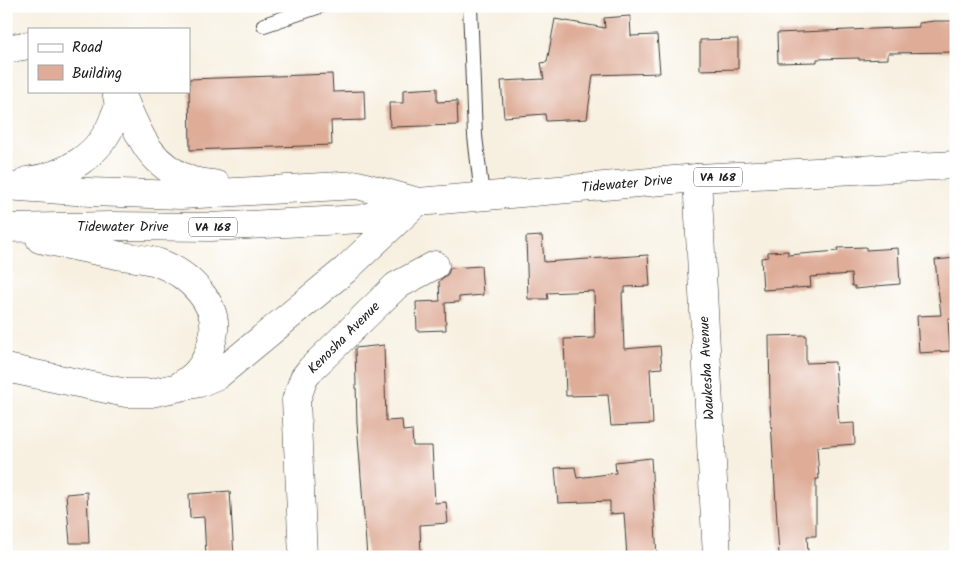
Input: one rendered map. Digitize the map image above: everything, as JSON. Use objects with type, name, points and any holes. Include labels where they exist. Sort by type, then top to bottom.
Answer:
[{"type":"main road","points":[[6,49],[28,45]]},
{"type":"main road","points":[[6,184],[45,178],[71,167],[90,154],[101,143],[111,126],[118,106],[118,92]]},
{"type":"main road","points":[[118,92],[140,137],[152,156],[168,170],[192,180],[256,192]]},
{"type":"main road","name":"Tidewater Drive","points":[[6,228],[211,227],[362,219],[418,202],[482,196],[697,178],[956,165]]},
{"type":"main road","name":"Waukesha Avenue","points":[[697,178],[717,557]]},
{"type":"main road","name":"Tidewater Drive","points":[[6,184],[90,192],[181,194],[256,192],[358,185],[418,202]]},
{"type":"main road","points":[[6,368],[126,394],[151,393],[199,384],[218,375],[345,270],[418,202]]},
{"type":"main road","points":[[6,233],[159,263],[181,274],[199,291],[213,312],[214,333],[209,354],[200,369],[193,378],[178,387]]},
{"type":"main road","name":"Kenosha Avenue","points":[[303,557],[296,400],[304,378],[396,286],[435,265]]},
{"type":"lane","points":[[264,26],[320,6]]},
{"type":"lane","points":[[470,6],[475,136],[482,196]]},
{"type":"building","points":[[630,16],[631,36],[657,35],[660,73],[593,75],[587,119],[546,121],[545,114],[504,117],[501,81],[544,79],[541,63],[547,62],[555,19],[605,28],[604,18]]},
{"type":"building","points":[[956,21],[956,52],[888,53],[888,59],[817,59],[817,62],[778,63],[777,33],[919,27],[919,23]]},
{"type":"building","points":[[738,39],[738,69],[700,70],[700,40]]},
{"type":"building","points":[[332,74],[333,92],[364,91],[365,120],[331,121],[332,145],[190,150],[190,79]]},
{"type":"building","points":[[437,88],[437,102],[457,101],[458,125],[390,127],[389,103],[403,103],[403,90]]},
{"type":"building","points":[[542,236],[544,262],[648,255],[650,286],[625,287],[625,292],[622,292],[624,349],[660,346],[662,368],[650,369],[653,424],[611,426],[608,395],[566,396],[564,339],[595,338],[594,291],[547,293],[548,299],[528,299],[526,237]]},
{"type":"building","points":[[866,247],[866,250],[898,248],[900,284],[855,289],[855,286],[852,286],[851,274],[810,277],[811,287],[763,290],[761,258],[768,257],[768,252],[788,251],[788,255],[838,251],[837,248]]},
{"type":"building","points":[[956,258],[956,319],[948,319],[950,351],[919,353],[917,316],[941,315],[935,260]]},
{"type":"building","points":[[481,266],[483,295],[459,297],[459,302],[445,303],[446,330],[417,331],[416,302],[440,301],[439,281],[448,274],[450,268]]},
{"type":"building","points":[[806,335],[806,363],[835,362],[839,424],[854,423],[855,444],[817,447],[819,479],[816,479],[816,536],[807,536],[808,553],[779,555],[770,404],[769,336]]},
{"type":"building","points":[[384,345],[386,421],[402,420],[403,431],[412,430],[413,446],[432,446],[435,503],[446,502],[448,523],[420,525],[421,557],[367,557],[357,423],[355,348]]},
{"type":"building","points":[[651,458],[657,557],[627,557],[624,513],[610,514],[610,501],[558,503],[555,468],[575,467],[577,478],[616,473],[615,462]]},
{"type":"building","points":[[230,491],[234,557],[206,557],[204,517],[190,518],[189,494]]},
{"type":"building","points":[[87,492],[89,543],[70,543],[66,494]]}]
